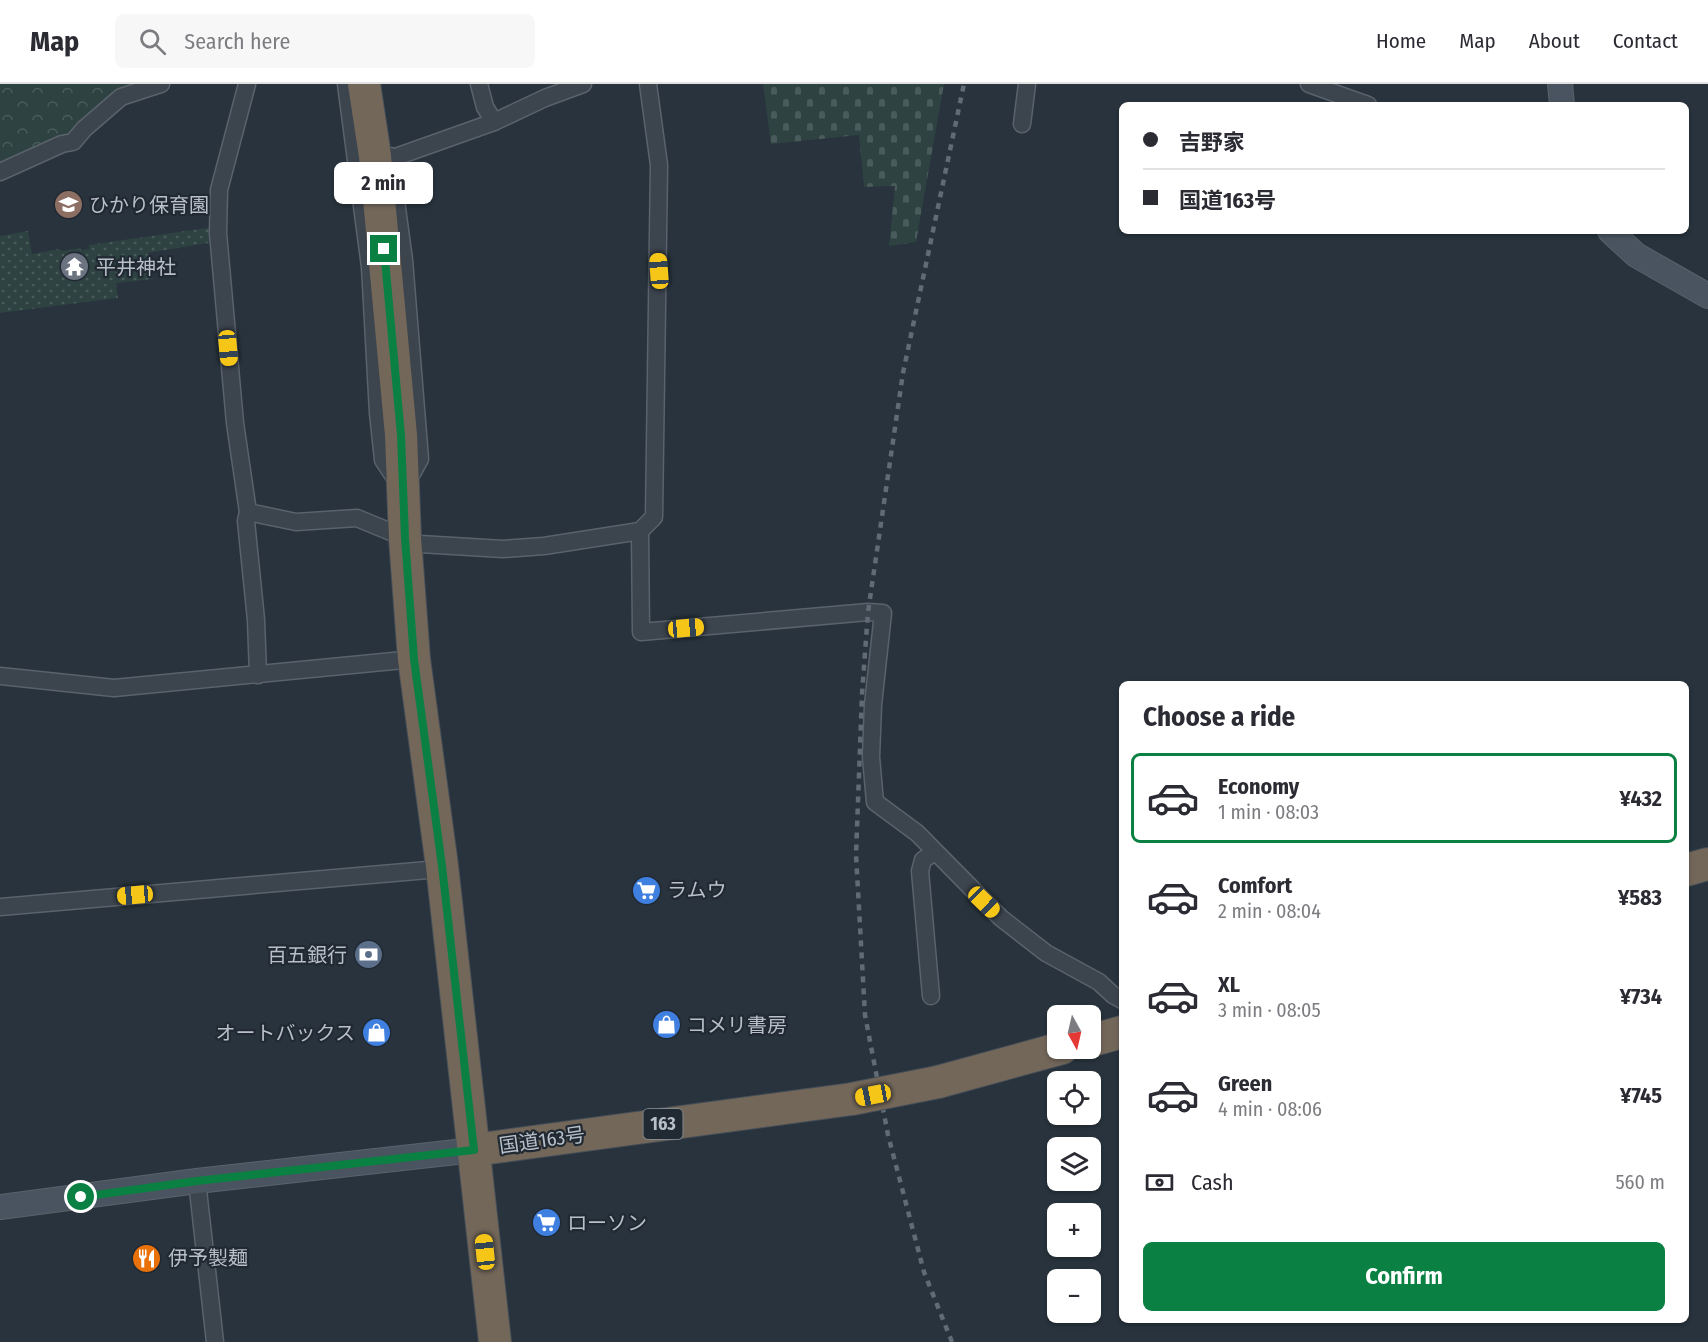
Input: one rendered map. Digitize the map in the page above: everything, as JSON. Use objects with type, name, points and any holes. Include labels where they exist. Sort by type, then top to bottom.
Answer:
[{"type":"highway","name":"国道163号","points":[[364,84],[375,156],[401,435],[405,538],[414,659],[442,866],[474,1150],[852,1099],[938,1082],[1047,1052]]},
{"type":"highway","points":[[1689,869],[1708,864]]},
{"type":"highway","points":[[1101,1038],[1119,1033]]},
{"type":"highway","points":[[474,1150],[495,1342]]},
{"type":"main road","points":[[1560,84],[1562,102]]},
{"type":"main road","points":[[1613,234],[1636,255],[1708,296]]},
{"type":"main road","points":[[0,1207],[197,1181],[474,1150]]},
{"type":"street","points":[[0,172],[62,144],[73,142],[84,129],[121,98],[160,84]]},
{"type":"street","points":[[247,84],[219,190],[219,232],[235,423],[248,512],[246,521],[256,620],[258,675]]},
{"type":"street","points":[[230,153],[236,154],[258,84]]},
{"type":"street","points":[[346,84],[370,267],[376,383],[383,460],[403,490],[420,459],[404,260],[378,84]]},
{"type":"street","points":[[479,84],[485,107],[494,122]]},
{"type":"street","points":[[390,159],[494,122],[545,98],[583,84]]},
{"type":"street","points":[[248,512],[296,522],[357,518],[420,544],[503,549],[544,546],[640,531],[654,518],[659,165],[648,84]]},
{"type":"street","points":[[1022,124],[1027,84]]},
{"type":"street","points":[[1309,84],[1360,102]]},
{"type":"street","points":[[640,531],[641,632],[868,612],[883,614],[873,705],[871,757],[875,802],[917,833],[1010,925],[1046,953],[1099,982],[1119,998]]},
{"type":"street","points":[[0,676],[114,688],[414,659]]},
{"type":"street","points":[[931,996],[920,871],[923,860],[934,852]]},
{"type":"street","points":[[0,908],[428,870],[442,866]]},
{"type":"street","points":[[197,1181],[215,1342]]},
{"type":"green space","points":[[0,84],[145,84],[71,138],[0,165]]},
{"type":"green space","points":[[763,84],[944,84],[916,242],[889,246],[895,186],[864,187],[859,135],[771,144]]},
{"type":"green space","name":"平井神社","points":[[213,227],[214,242],[148,253],[153,279],[116,283],[118,298],[0,313],[0,236],[28,231],[32,254],[59,249],[63,251],[89,249],[89,245]]},
{"type":"railway","points":[[952,1342],[924,1272],[888,1135],[865,1015],[856,855],[862,694],[868,612],[903,373],[964,84]]},
{"type":"place","name":"ひかり保育園","points":[[68,205]]},
{"type":"place","name":"平井神社","points":[[75,267]]},
{"type":"place","name":"ラムウ","points":[[646,890]]},
{"type":"place","name":"百五銀行","points":[[368,955]]},
{"type":"place","name":"コメリ書房","points":[[666,1025]]},
{"type":"place","name":"オートバックス","points":[[376,1033]]},
{"type":"place","name":"ローソン","points":[[546,1223]]},
{"type":"place","name":"伊予製麺","points":[[147,1258]]},
{"type":"route","points":[[81,1197],[197,1181],[474,1150],[442,866],[414,659],[405,538],[401,435],[384,249]]}]
